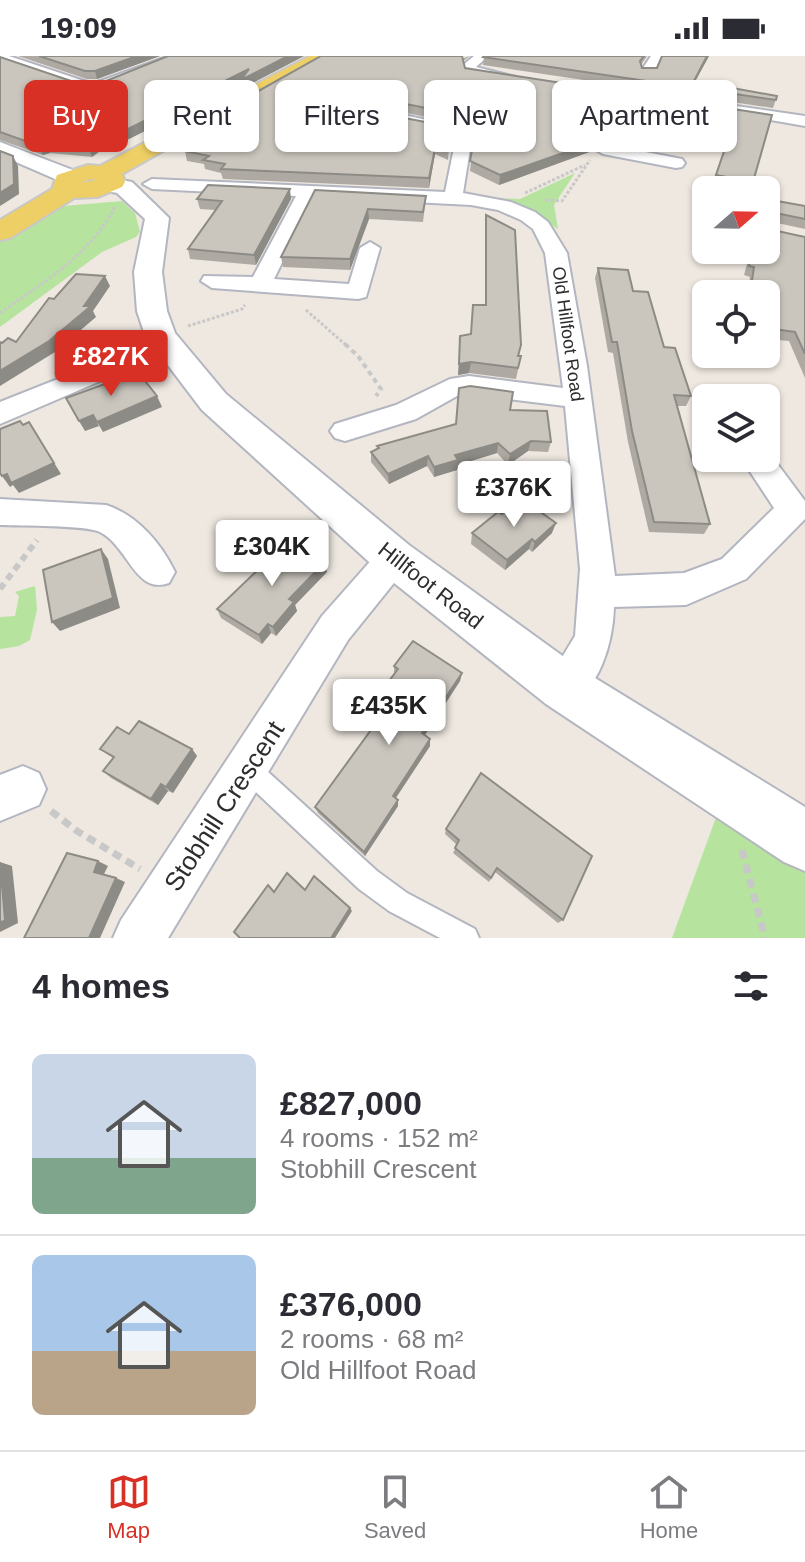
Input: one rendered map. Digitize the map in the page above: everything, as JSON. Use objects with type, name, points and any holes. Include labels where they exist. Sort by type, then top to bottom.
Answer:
[{"type":"main road","points":[[0,232],[105,183],[323,56]]},
{"type":"street","points":[[0,70],[41,56]]},
{"type":"street","points":[[0,57],[86,86],[99,86],[181,56]]},
{"type":"street","points":[[482,56],[469,65],[470,70],[525,79]]},
{"type":"street","points":[[647,71],[656,56]]},
{"type":"street","points":[[737,110],[805,121]]},
{"type":"street","points":[[408,121],[460,131],[463,143],[462,199]]},
{"type":"street","points":[[0,148],[105,183]]},
{"type":"street","points":[[627,152],[676,163]]},
{"type":"street","name":"Old Hillfoot Road","points":[[105,183],[462,199],[504,206],[528,216],[541,226],[552,240],[578,399],[598,569],[594,636],[586,655],[564,687]]},
{"type":"street","name":"Hillfoot Road","points":[[105,183],[157,218],[148,287],[163,339],[214,402],[394,558],[564,687],[805,841]]},
{"type":"street","points":[[261,283],[308,191]]},
{"type":"street","points":[[212,281],[358,292],[370,248]]},
{"type":"street","points":[[0,414],[163,339]]},
{"type":"street","points":[[345,431],[384,407],[406,412],[450,388],[469,385],[578,399]]},
{"type":"street","points":[[597,592],[686,589],[734,569],[793,510],[766,472]]},
{"type":"street","points":[[0,512],[44,527],[106,518],[135,540],[157,572]]},
{"type":"street","name":"Stobhill Crescent","points":[[139,938],[335,628],[394,558]]},
{"type":"lane","points":[[248,769],[368,880],[398,902],[466,938]]},
{"type":"path","points":[[538,200],[562,201],[596,152]]},
{"type":"path","points":[[462,199],[482,196],[513,198],[587,165]]},
{"type":"path","points":[[0,313],[86,250],[108,224],[105,183]]},
{"type":"path","points":[[163,339],[242,309],[261,283]]},
{"type":"path","points":[[300,287],[299,299],[306,310],[358,356],[381,389],[384,407]]},
{"type":"path","points":[[0,589],[44,527]]},
{"type":"path","points":[[726,790],[765,938]]},
{"type":"path","points":[[12,793],[171,888]]},
{"type":"green space","points":[[575,173],[554,205],[558,229],[517,204],[492,198],[520,199]]},
{"type":"green space","points":[[122,201],[135,213],[140,232],[136,237],[102,252],[0,327],[0,242],[63,206]]},
{"type":"green space","points":[[35,586],[37,610],[30,640],[19,646],[0,649],[0,617],[15,616],[19,596],[15,592]]},
{"type":"green space","points":[[726,790],[805,841],[805,938],[672,938]]},
{"type":"building","points":[[39,56],[137,56],[95,71],[85,71]]},
{"type":"building","points":[[168,56],[288,56],[241,80],[249,69],[227,80],[144,80],[144,121],[128,129],[128,80],[108,80]]},
{"type":"building","points":[[321,56],[462,56],[465,68],[552,81],[552,152],[566,152],[500,175],[470,161],[472,152],[536,152],[536,80],[424,80],[424,108],[408,104],[408,80],[278,80]]},
{"type":"building","points":[[644,56],[640,61],[642,68],[657,68],[662,56],[707,56],[695,80],[640,80],[483,57]]},
{"type":"building","points":[[0,57],[68,80],[24,80],[24,141],[0,132]]},
{"type":"building","points":[[275,82],[275,152],[408,152],[408,119],[424,122],[424,152],[434,152],[429,178],[221,169],[225,164],[203,160],[209,156],[190,152],[259,152],[259,91]]},
{"type":"building","points":[[737,89],[777,96],[776,100],[737,94]]},
{"type":"building","points":[[737,110],[772,115],[755,176],[716,175],[724,152],[737,152]]},
{"type":"building","points":[[0,151],[13,156],[14,184],[0,193]]},
{"type":"building","points":[[208,185],[290,189],[254,255],[188,249],[222,201],[197,199]]},
{"type":"building","points":[[315,190],[426,196],[423,212],[368,209],[350,259],[281,257]]},
{"type":"building","points":[[780,202],[805,206],[805,219],[780,214]]},
{"type":"building","points":[[486,215],[515,230],[521,345],[518,368],[471,362],[459,364],[460,336],[471,334],[473,305],[486,305]]},
{"type":"building","points":[[780,232],[805,237],[805,354],[795,332],[780,330],[780,280],[752,280],[754,267],[749,266],[780,264]]},
{"type":"building","points":[[598,268],[628,270],[633,291],[648,292],[664,347],[675,348],[691,396],[674,395],[692,460],[692,472],[695,472],[710,524],[654,522],[632,431],[617,342],[612,342]]},
{"type":"building","points":[[76,274],[105,276],[84,306],[91,306],[49,341],[0,371],[0,342],[8,338],[16,342],[49,298],[54,299]]},
{"type":"building","points":[[138,372],[157,396],[97,422],[93,415],[79,421],[66,398]]},
{"type":"building","points":[[470,386],[513,392],[510,410],[547,411],[551,442],[531,441],[510,454],[498,443],[455,455],[458,460],[434,467],[428,456],[388,474],[371,452],[379,448],[377,446],[456,424],[459,388]]},
{"type":"building","points":[[20,421],[23,425],[29,422],[54,463],[11,483],[7,474],[2,476],[0,473],[0,429]]},
{"type":"building","points":[[521,498],[556,523],[535,542],[532,539],[507,560],[472,533]]},
{"type":"building","points":[[290,539],[325,562],[289,599],[294,602],[273,627],[268,624],[259,635],[217,609]]},
{"type":"building","points":[[101,549],[113,598],[52,622],[43,570]]},
{"type":"building","points":[[413,641],[462,673],[422,733],[430,739],[393,796],[398,800],[364,852],[315,807],[392,701],[380,693],[398,669],[394,666]]},
{"type":"building","points":[[139,721],[192,749],[166,787],[161,784],[151,799],[103,771],[114,757],[100,749],[117,727],[129,734]]},
{"type":"building","points":[[481,773],[592,856],[563,920],[497,868],[491,878],[455,848],[459,840],[446,829]]},
{"type":"building","points":[[67,853],[98,861],[94,872],[116,878],[89,938],[24,938]]},
{"type":"building","points":[[0,862],[5,920],[0,923]]},
{"type":"building","points":[[287,873],[305,890],[314,876],[350,908],[331,938],[240,938],[234,932],[268,885],[274,892]]}]
